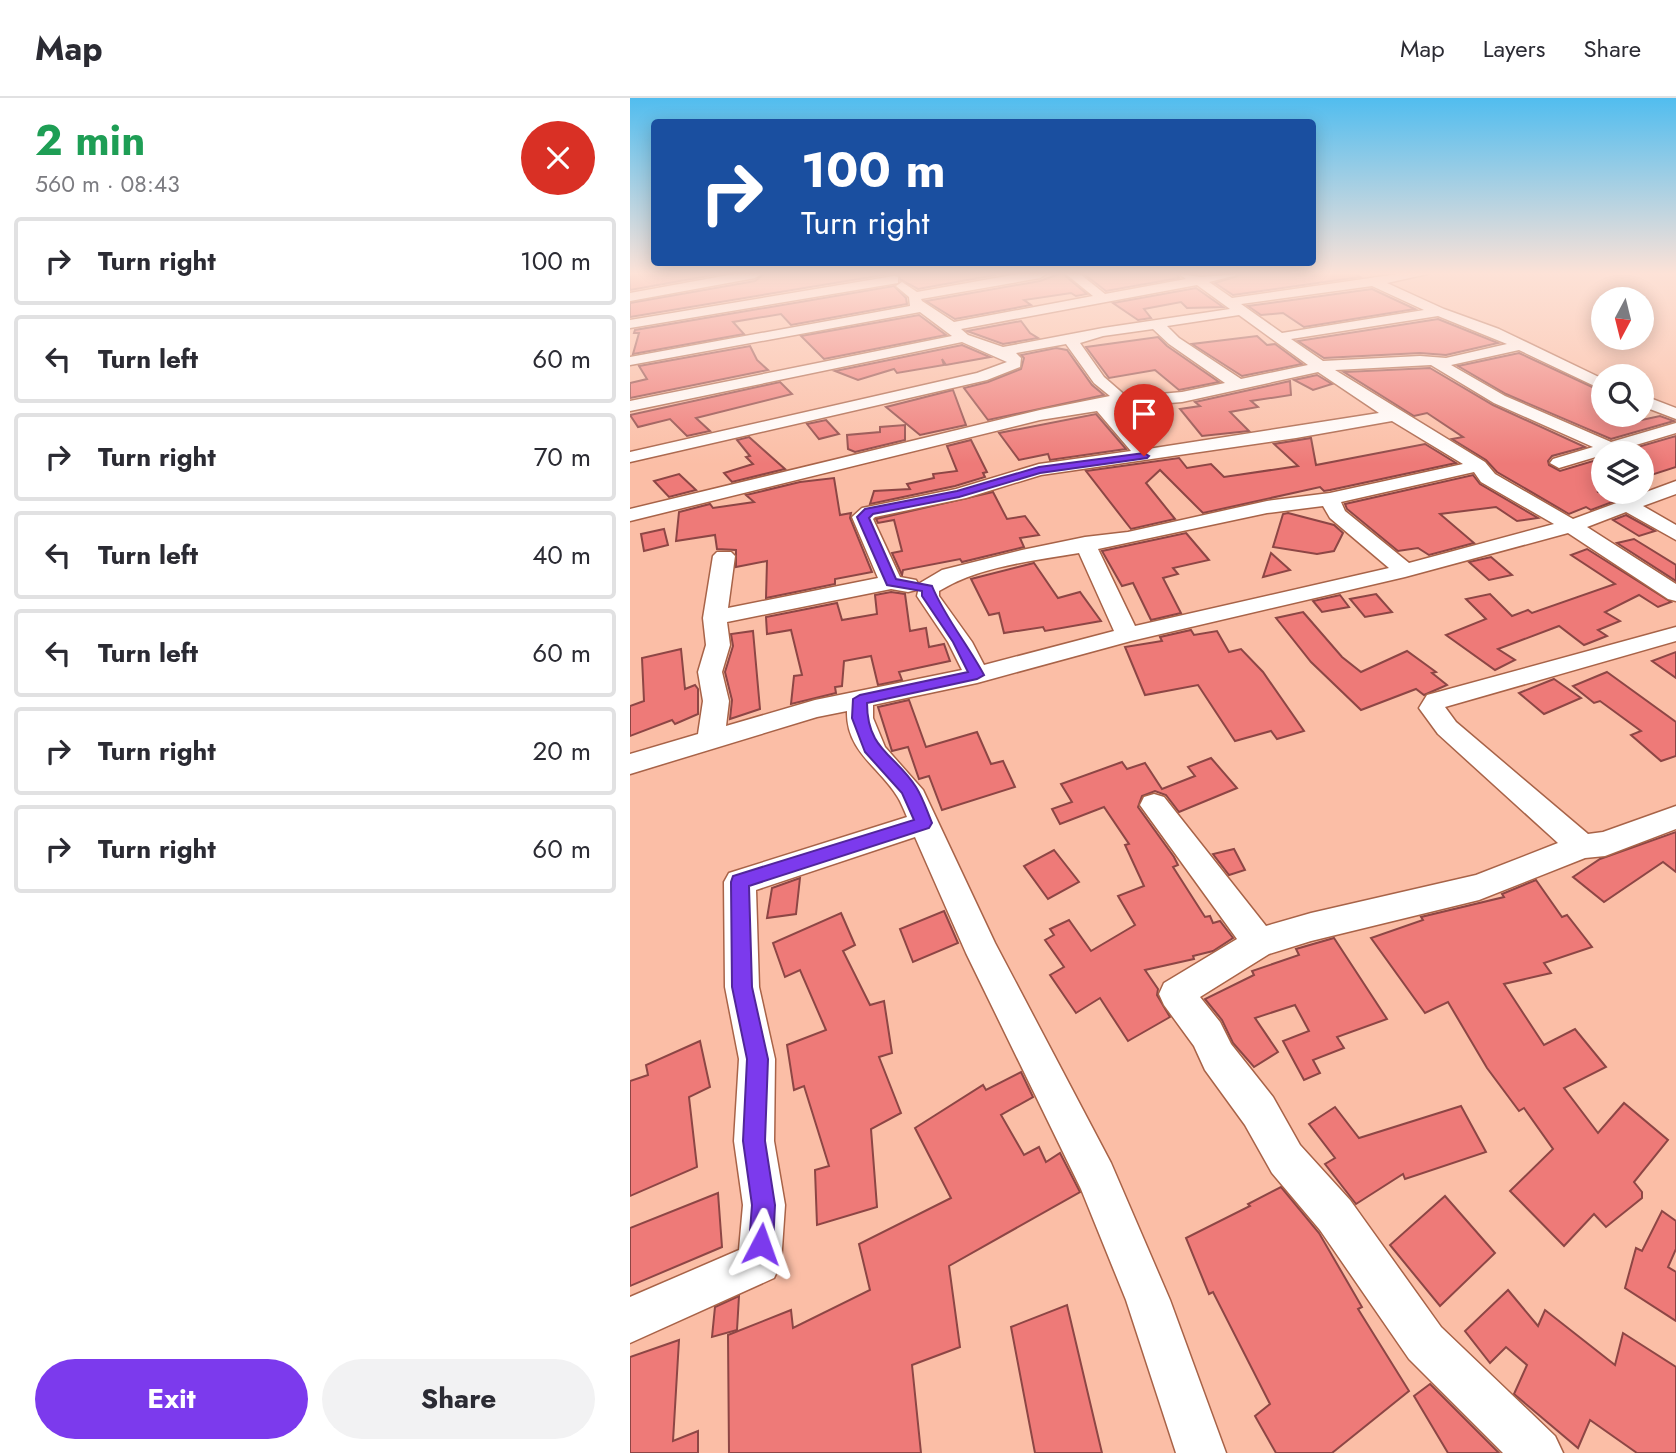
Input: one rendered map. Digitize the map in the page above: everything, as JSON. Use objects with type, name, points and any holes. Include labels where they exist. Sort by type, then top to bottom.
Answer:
[{"type":"street","points":[[633,356],[732,337]]},
{"type":"street","points":[[630,406],[938,337]]},
{"type":"street","points":[[630,457],[982,377],[1015,364],[1014,358],[967,337]]},
{"type":"street","points":[[1002,352],[1084,337]]},
{"type":"street","points":[[1170,337],[1237,384]]},
{"type":"street","points":[[1504,337],[1591,379]]},
{"type":"street","points":[[1277,338],[1323,366],[1354,391],[1479,466],[1488,478],[1571,526],[1581,535],[1676,594]]},
{"type":"street","points":[[1073,339],[1073,343],[1099,380],[1119,396],[1105,411],[1144,456]]},
{"type":"street","points":[[630,515],[1040,415],[1114,403],[1182,397],[1323,366],[1420,360],[1437,363],[1520,345]]},
{"type":"street","points":[[1437,363],[1462,380],[1515,408],[1594,441]]},
{"type":"street","points":[[1654,405],[1676,414]]},
{"type":"street","points":[[891,582],[863,517],[869,512],[959,494],[1039,470],[1144,456],[1395,415]]},
{"type":"street","points":[[1634,441],[1676,428]]},
{"type":"street","points":[[1559,463],[1591,454]]},
{"type":"street","points":[[715,618],[891,582],[928,588],[950,575],[1023,556],[1128,538],[1266,507],[1330,499],[1479,466]]},
{"type":"street","points":[[630,764],[814,709],[977,675],[1127,635],[1405,570],[1571,526],[1676,487]]},
{"type":"street","points":[[1330,499],[1337,514],[1405,570]]},
{"type":"street","points":[[1630,506],[1676,534]]},
{"type":"street","points":[[1084,544],[1127,635]]},
{"type":"street","points":[[711,738],[716,701],[710,672],[718,645],[715,618],[724,556]]},
{"type":"street","points":[[928,588],[928,596],[960,642],[977,675]]},
{"type":"street","points":[[1582,846],[1447,728],[1432,708],[1436,701],[1676,634]]},
{"type":"street","points":[[860,699],[860,718],[873,752],[909,790],[983,953],[1097,1177],[1148,1300],[1201,1453]]},
{"type":"street","points":[[1154,805],[1259,943]]},
{"type":"street","points":[[1538,1453],[1425,1343],[1335,1215],[1286,1159],[1259,1111],[1219,1057],[1207,1034],[1176,994],[1259,943],[1311,927],[1479,887],[1582,846],[1605,844],[1676,817]]},
{"type":"street","points":[[630,1320],[760,1263],[764,1205],[754,1141],[757,1059],[742,987],[740,882],[923,823]]},
{"type":"building","points":[[638,337],[726,337],[633,354]]},
{"type":"building","points":[[802,337],[935,337],[824,359]]},
{"type":"building","points":[[984,337],[1038,338],[1003,344]]},
{"type":"building","points":[[1158,337],[1219,382],[1179,390],[1155,370],[1109,378],[1086,347]]},
{"type":"building","points":[[1258,337],[1267,345],[1275,344],[1302,364],[1242,376],[1192,344]]},
{"type":"building","points":[[1322,337],[1484,337],[1498,343],[1446,355],[1420,353],[1324,358],[1298,341]]},
{"type":"building","points":[[962,345],[990,357],[946,365],[942,359],[944,365],[897,373],[894,369],[858,380],[835,371]]},
{"type":"building","points":[[750,346],[757,360],[768,370],[630,398],[630,383],[647,379],[639,366]]},
{"type":"building","points":[[1056,348],[1067,350],[1092,385],[1104,395],[988,420],[964,388],[1021,369],[1024,358],[1021,355]]},
{"type":"building","points":[[1519,353],[1591,386],[1591,427],[1653,427],[1611,439],[1506,394],[1458,366]]},
{"type":"building","points":[[1430,368],[1493,405],[1585,447],[1552,456],[1548,461],[1549,465],[1560,471],[1591,462],[1591,504],[1607,504],[1591,510],[1586,507],[1569,514],[1497,472],[1486,460],[1452,439],[1463,437],[1427,413],[1414,416],[1344,372]]},
{"type":"building","points":[[1317,375],[1332,384],[1313,390],[1294,380]]},
{"type":"building","points":[[1290,381],[1291,395],[1251,401],[1258,407],[1230,412],[1249,431],[1202,436],[1180,409],[1200,406],[1195,402]]},
{"type":"building","points":[[780,382],[792,394],[696,418],[710,431],[687,436],[670,419],[638,427],[630,415]]},
{"type":"building","points":[[953,390],[966,425],[920,435],[886,407]]},
{"type":"building","points":[[1145,408],[1154,421],[1130,425],[1118,411]]},
{"type":"building","points":[[1096,414],[1126,449],[1050,460],[1048,454],[1019,460],[999,433]]},
{"type":"building","points":[[1660,416],[1674,421],[1654,427],[1654,417]]},
{"type":"building","points":[[826,420],[839,434],[819,439],[807,424]]},
{"type":"building","points":[[905,425],[905,440],[855,452],[848,449],[847,435],[880,432],[880,427]]},
{"type":"building","points":[[1676,436],[1676,467],[1654,474],[1654,442]]},
{"type":"building","points":[[749,437],[785,469],[732,482],[724,473],[753,464],[737,440]]},
{"type":"building","points":[[1311,438],[1316,465],[1425,444],[1456,463],[1330,490],[1324,491],[1320,487],[1203,513],[1160,470],[1146,483],[1175,519],[1131,529],[1086,471],[1179,458],[1187,468],[1211,464],[1224,477],[1298,466],[1274,444]]},
{"type":"building","points":[[971,440],[987,472],[983,473],[985,477],[870,504],[874,491],[910,489],[907,484],[934,478],[933,474],[957,471],[947,446]]},
{"type":"building","points":[[679,474],[696,490],[669,497],[654,481]]},
{"type":"building","points":[[1473,475],[1480,484],[1538,518],[1517,521],[1496,507],[1440,514],[1474,543],[1429,555],[1418,548],[1398,551],[1347,509],[1345,504]]},
{"type":"building","points":[[834,478],[840,515],[851,513],[850,518],[872,572],[835,579],[835,584],[766,598],[767,561],[736,567],[736,550],[717,549],[715,535],[676,541],[679,512],[710,504],[713,508],[754,502],[746,495],[800,482]]},
{"type":"building","points":[[993,492],[1007,519],[1025,516],[1039,535],[1020,538],[1024,547],[962,562],[960,559],[903,570],[902,575],[892,553],[902,551],[894,520],[878,523],[876,519]]},
{"type":"building","points":[[1283,514],[1334,525],[1343,533],[1334,551],[1317,554],[1273,547]]},
{"type":"building","points":[[1626,515],[1655,531],[1639,536],[1613,520]]},
{"type":"building","points":[[664,529],[668,545],[644,551],[641,534]]},
{"type":"building","points":[[1186,533],[1209,560],[1173,568],[1178,574],[1163,578],[1181,613],[1151,620],[1133,583],[1122,586],[1102,551]]},
{"type":"building","points":[[1634,539],[1676,565],[1676,581],[1617,543]]},
{"type":"building","points":[[1587,549],[1671,602],[1658,607],[1639,595],[1605,612],[1620,621],[1598,630],[1607,636],[1584,645],[1559,626],[1498,649],[1515,660],[1495,670],[1446,635],[1486,619],[1466,599],[1490,594],[1512,616],[1528,610],[1532,613],[1615,584],[1571,555]]},
{"type":"building","points":[[1271,553],[1290,570],[1263,577]]},
{"type":"building","points":[[1491,557],[1512,575],[1489,580],[1469,562]]},
{"type":"building","points":[[1034,563],[1058,598],[1080,592],[1101,621],[1045,631],[1043,627],[1004,633],[999,613],[989,615],[971,579]]},
{"type":"building","points":[[891,592],[905,594],[910,631],[926,628],[929,647],[944,644],[950,661],[899,672],[902,680],[878,685],[871,656],[844,661],[842,686],[835,687],[836,693],[791,704],[794,676],[802,675],[791,630],[767,634],[766,617],[837,603],[842,620],[877,614],[875,595]]},
{"type":"building","points":[[1376,594],[1392,612],[1365,617],[1350,599]]},
{"type":"building","points":[[1340,595],[1349,607],[1322,612],[1313,601]]},
{"type":"building","points":[[1303,612],[1342,657],[1361,672],[1407,651],[1436,672],[1432,673],[1447,685],[1424,695],[1416,689],[1361,710],[1311,662],[1276,618]]},
{"type":"building","points":[[1191,630],[1194,635],[1217,631],[1229,652],[1241,649],[1263,672],[1304,731],[1277,739],[1271,731],[1235,741],[1198,685],[1145,695],[1125,647],[1162,641],[1160,637]]},
{"type":"building","points":[[753,631],[760,709],[730,719],[732,700],[725,672],[733,646],[731,634]]},
{"type":"building","points":[[681,649],[685,689],[695,685],[698,689],[698,714],[675,724],[672,720],[630,736],[630,706],[644,701],[642,658]]},
{"type":"building","points":[[1676,652],[1676,678],[1652,661]]},
{"type":"building","points":[[1607,672],[1676,722],[1676,756],[1661,761],[1631,735],[1641,731],[1600,701],[1594,703],[1573,686]]},
{"type":"building","points":[[1554,679],[1581,698],[1544,714],[1519,693]]},
{"type":"building","points":[[909,700],[926,747],[977,732],[991,764],[1003,761],[1015,787],[942,810],[929,776],[919,779],[908,747],[892,751],[878,707]]},
{"type":"building","points":[[1211,758],[1237,788],[1179,812],[1166,795],[1155,791],[1142,796],[1138,807],[1174,857],[1178,865],[1173,867],[1205,917],[1210,916],[1213,923],[1220,921],[1233,938],[1213,951],[1193,956],[1194,959],[1145,970],[1158,989],[1157,995],[1170,1017],[1128,1041],[1100,998],[1076,1013],[1050,975],[1064,967],[1045,940],[1054,935],[1050,929],[1069,920],[1091,951],[1135,925],[1118,896],[1144,886],[1125,845],[1129,844],[1104,807],[1060,824],[1052,809],[1072,802],[1061,784],[1122,762],[1127,769],[1145,763],[1162,789],[1195,776],[1188,767]]},
{"type":"building","points":[[1676,832],[1676,872],[1663,862],[1604,902],[1573,877],[1600,859]]},
{"type":"building","points":[[1234,849],[1245,870],[1229,875],[1213,854]]},
{"type":"building","points":[[1054,850],[1079,882],[1048,899],[1024,866]]},
{"type":"building","points":[[800,878],[796,914],[767,918],[772,888]]},
{"type":"building","points":[[1536,880],[1562,917],[1567,915],[1592,947],[1544,963],[1551,973],[1504,984],[1544,1045],[1575,1029],[1606,1067],[1564,1088],[1598,1133],[1624,1103],[1668,1140],[1634,1182],[1642,1192],[1642,1198],[1606,1227],[1594,1214],[1564,1246],[1510,1191],[1553,1149],[1524,1108],[1519,1111],[1487,1068],[1448,1002],[1425,1013],[1371,938],[1423,920],[1421,917],[1504,897],[1502,894]]},
{"type":"building","points":[[944,911],[958,943],[913,962],[900,929]]},
{"type":"building","points":[[841,913],[855,945],[843,951],[870,1005],[884,1001],[892,1053],[879,1057],[901,1113],[871,1129],[877,1207],[817,1225],[815,1170],[829,1166],[804,1086],[794,1090],[787,1045],[826,1030],[800,970],[785,977],[773,943]]},
{"type":"building","points":[[1334,938],[1387,1019],[1337,1037],[1344,1048],[1313,1060],[1320,1073],[1304,1080],[1283,1041],[1309,1031],[1295,1005],[1255,1018],[1278,1052],[1254,1067],[1233,1043],[1222,1020],[1205,999],[1254,975],[1252,971],[1299,955],[1296,949]]},
{"type":"building","points":[[700,1041],[710,1087],[689,1097],[697,1167],[630,1196],[630,1081],[648,1075],[646,1065]]},
{"type":"building","points":[[1021,1072],[1033,1097],[1001,1115],[1024,1155],[1039,1147],[1046,1162],[1060,1153],[1080,1192],[949,1266],[960,1347],[912,1365],[921,1453],[729,1453],[728,1335],[791,1310],[793,1328],[870,1290],[859,1244],[951,1198],[915,1128],[983,1085],[986,1090]]},
{"type":"building","points":[[1461,1106],[1486,1152],[1405,1179],[1403,1174],[1356,1204],[1325,1164],[1335,1158],[1309,1124],[1335,1107],[1359,1138]]},
{"type":"building","points":[[1281,1187],[1319,1233],[1362,1307],[1358,1309],[1409,1391],[1332,1453],[1276,1453],[1255,1416],[1270,1404],[1213,1292],[1209,1294],[1186,1238]]},
{"type":"building","points":[[718,1193],[722,1247],[630,1286],[630,1228]]},
{"type":"building","points":[[1445,1196],[1495,1253],[1440,1306],[1390,1245]]},
{"type":"building","points":[[1662,1211],[1676,1221],[1676,1249],[1668,1267],[1676,1272],[1676,1321],[1625,1288],[1636,1248],[1642,1251]]},
{"type":"building","points":[[1508,1290],[1538,1326],[1545,1310],[1615,1365],[1623,1333],[1676,1367],[1676,1453],[1637,1453],[1590,1420],[1578,1448],[1514,1394],[1527,1365],[1506,1347],[1490,1363],[1465,1331]]},
{"type":"building","points":[[739,1296],[737,1330],[712,1337],[715,1307]]},
{"type":"building","points":[[1067,1305],[1102,1453],[1035,1453],[1011,1327]]},
{"type":"building","points":[[679,1340],[673,1441],[698,1431],[698,1453],[630,1453],[630,1357]]},
{"type":"building","points":[[1430,1384],[1499,1453],[1448,1453],[1414,1396]]},
{"type":"route","points":[[761,1244],[764,1205],[754,1141],[757,1059],[742,987],[740,882],[923,823],[909,790],[873,752],[860,718],[860,699],[977,675],[960,642],[928,596],[928,588],[891,582],[863,517],[869,512],[959,494],[1039,470],[1144,456]]}]
